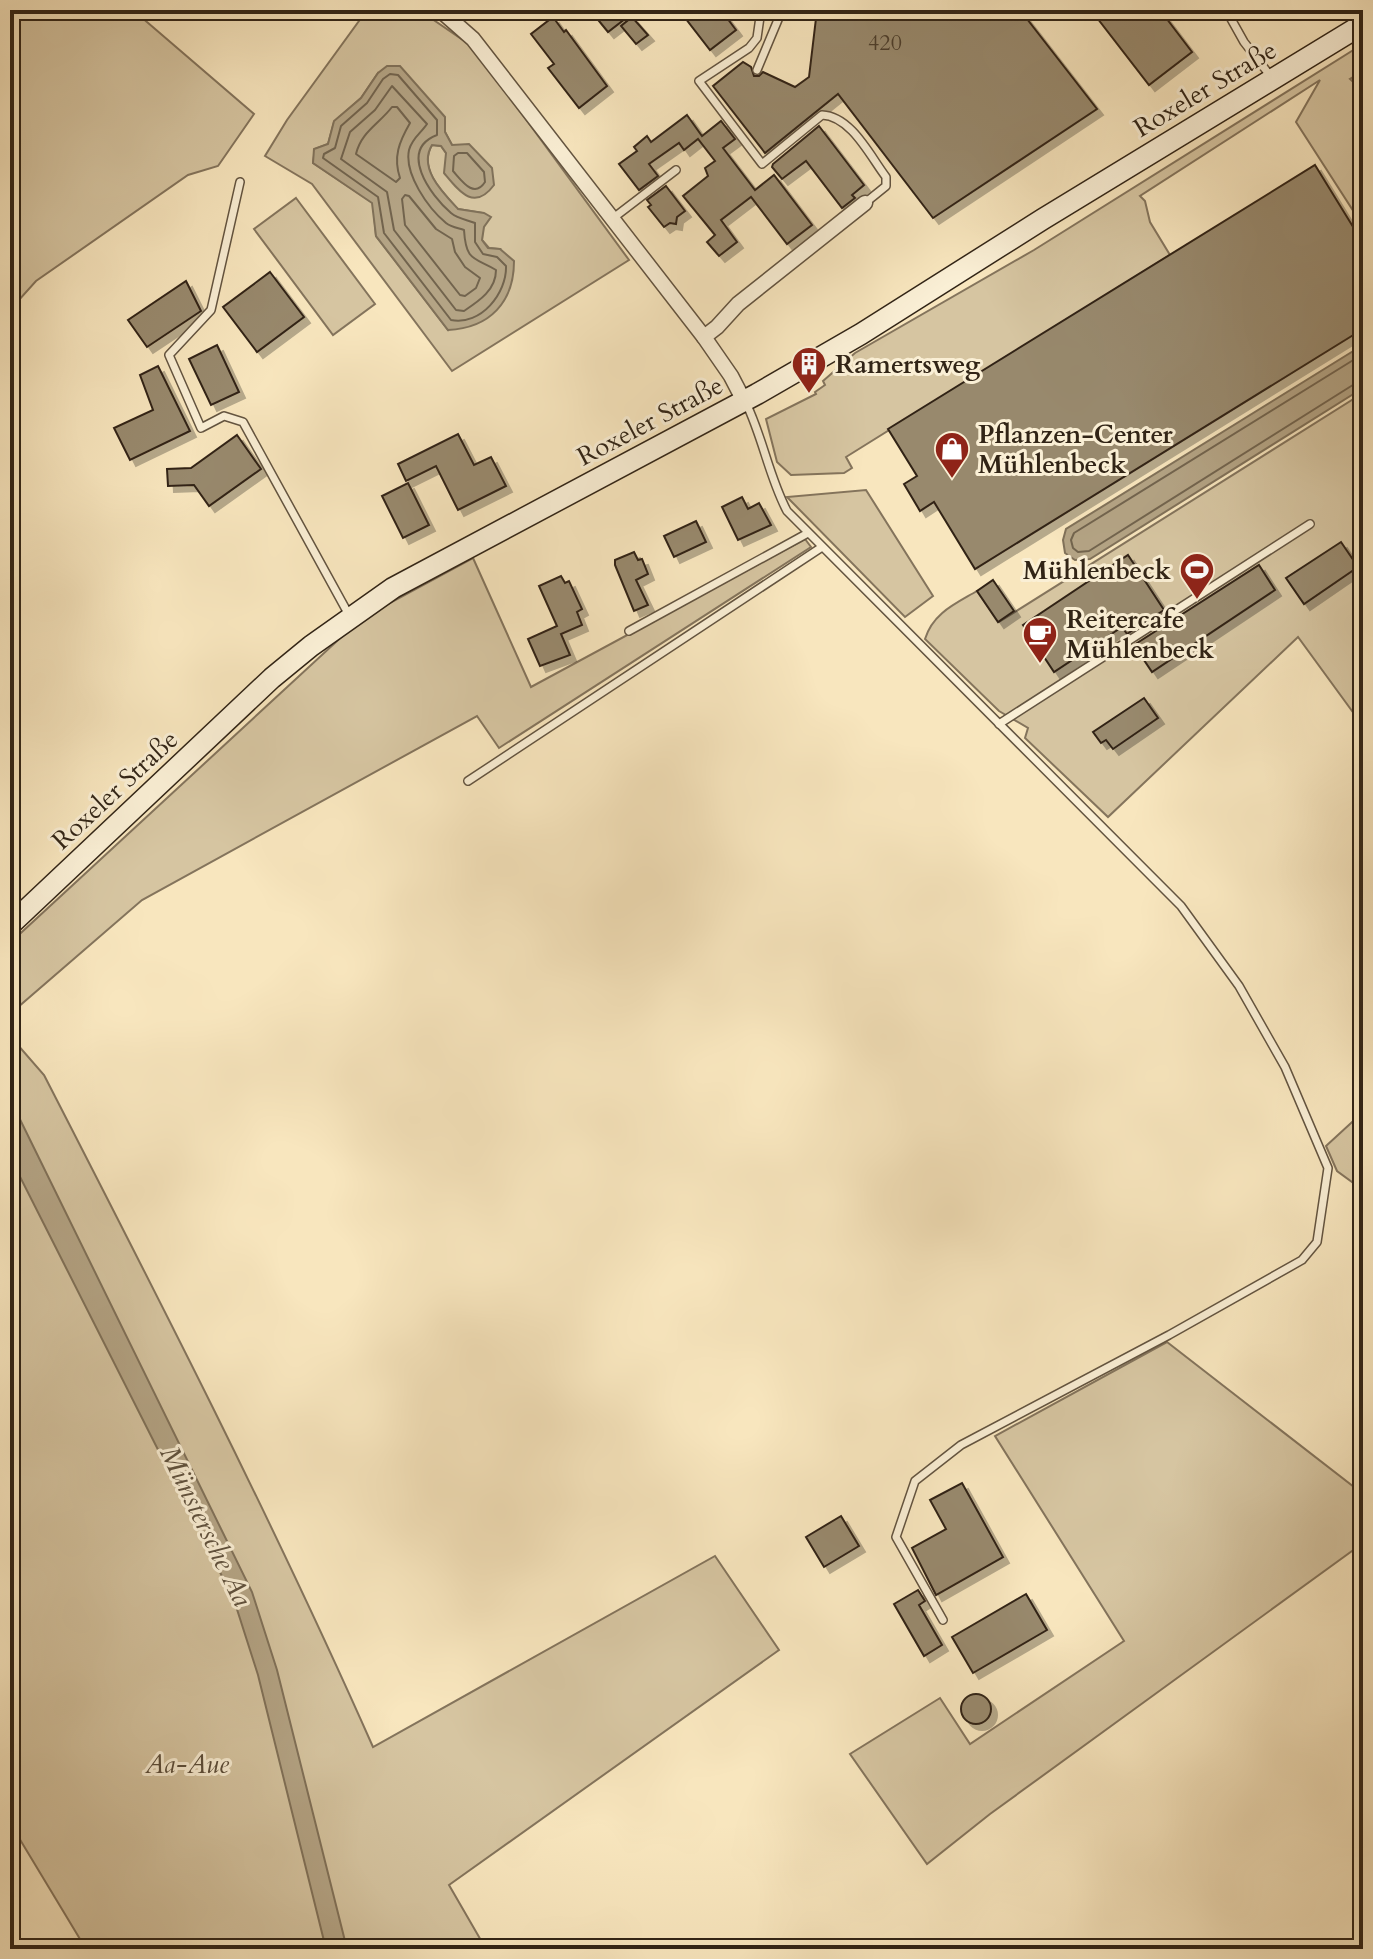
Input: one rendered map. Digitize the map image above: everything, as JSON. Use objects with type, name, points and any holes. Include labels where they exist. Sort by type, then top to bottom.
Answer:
[{"type":"main road","name":"Roxeler Straße","points":[[10,925],[272,678],[350,617],[438,562],[744,401],[861,334],[1363,24]]},
{"type":"street","points":[[440,10],[473,39],[704,337],[744,401]]},
{"type":"street","points":[[704,337],[738,304],[865,203]]},
{"type":"lane","points":[[761,10],[757,38],[749,48],[699,81],[762,164],[822,115],[834,115],[846,124],[886,177],[886,186],[865,203]]},
{"type":"lane","points":[[757,70],[780,15],[779,10]]},
{"type":"lane","points":[[1232,10],[1230,17],[1244,42],[1273,80]]},
{"type":"lane","points":[[612,219],[676,170]]},
{"type":"lane","points":[[240,182],[211,310],[169,355],[201,428],[224,416],[243,422],[350,617]]},
{"type":"lane","points":[[744,401],[755,422],[775,487],[787,511],[1190,918],[1239,986],[1285,1067],[1328,1168],[1317,1242],[1302,1260],[1169,1335],[961,1445],[915,1481],[896,1537],[943,1620]]},
{"type":"lane","points":[[999,724],[1310,524]]},
{"type":"lane","points":[[629,631],[808,533]]},
{"type":"lane","points":[[468,781],[822,547]]},
{"type":"green space","points":[[10,10],[133,10],[254,114],[218,166],[188,175],[36,281],[10,310]]},
{"type":"green space","points":[[367,10],[419,10],[473,47],[629,260],[452,371],[312,184],[265,156],[287,120]],"holes":[[[378,73],[445,132],[452,145],[446,153],[441,146],[432,145],[428,154],[434,180],[458,209],[483,213],[482,240],[489,248],[500,249],[448,330],[376,236],[373,203],[313,163],[315,149],[328,144],[334,122],[361,98]]]},
{"type":"green space","points":[[1363,44],[1363,71],[1350,79],[1363,91],[1363,226],[1296,122],[1320,80],[1140,196],[1145,201],[1150,222],[1170,255],[846,457],[852,468],[844,473],[791,475],[777,462],[766,419],[816,394],[825,385],[823,381],[855,353],[1034,250]]},
{"type":"green space","points":[[296,198],[375,304],[333,335],[254,229]]},
{"type":"green space","name":"Mühlenbeck","points":[[1363,393],[1363,726],[1298,637],[1108,817],[1025,738],[1028,728],[999,711],[925,639],[939,616],[977,591],[999,622]]},
{"type":"green space","points":[[866,490],[933,596],[905,617],[787,497]]},
{"type":"green space","points":[[805,539],[811,547],[499,748],[477,716],[142,900],[10,1014],[10,943],[362,618],[473,558],[531,687]]},
{"type":"green space","name":"Aa-Aue","points":[[10,1036],[44,1075],[255,1493],[373,1747],[715,1556],[779,1650],[449,1885],[486,1949],[86,1949],[10,1823]]},
{"type":"green space","points":[[1363,1112],[1363,1190],[1337,1171],[1326,1146]]},
{"type":"green space","points":[[1167,1342],[1363,1494],[1363,1543],[990,1814],[927,1864],[850,1754],[940,1698],[970,1744],[1124,1641],[995,1436]]},
{"type":"water","points":[[387,66],[400,66],[445,117],[445,132],[452,145],[469,144],[492,168],[494,185],[487,193],[473,198],[461,192],[444,173],[446,153],[441,146],[432,145],[428,154],[434,179],[458,209],[491,217],[484,227],[482,240],[488,248],[500,249],[514,261],[510,289],[504,300],[497,310],[476,324],[448,330],[376,236],[372,203],[313,163],[314,149],[328,144],[334,121],[361,98],[378,73]]},
{"type":"water","points":[[1363,345],[1363,388],[1090,559],[1075,560],[1065,553],[1063,540],[1066,529]]},
{"type":"water","name":"Münstersche Aa","points":[[10,1099],[252,1592],[277,1670],[347,1949],[326,1949],[258,1675],[234,1600],[10,1157]]},
{"type":"building","points":[[590,10],[629,10],[630,15],[608,32]]},
{"type":"building","points":[[679,10],[721,10],[736,30],[710,50]]},
{"type":"building","points":[[817,10],[1020,10],[1097,109],[933,218],[838,94],[765,153],[713,86],[743,62],[751,67],[754,76],[763,72],[795,87],[809,77]]},
{"type":"building","points":[[1091,10],[1160,10],[1192,52],[1149,85]]},
{"type":"building","points":[[553,17],[607,86],[579,108],[548,68],[554,64],[531,34]]},
{"type":"building","points":[[632,17],[648,35],[636,44],[621,26]]},
{"type":"building","points":[[687,115],[702,136],[721,121],[735,139],[723,148],[755,190],[774,175],[812,225],[787,244],[751,197],[721,220],[737,242],[719,256],[707,242],[715,235],[683,196],[708,176],[705,168],[715,161],[698,139],[684,150],[679,143],[649,164],[658,176],[639,190],[619,164],[637,151],[634,147],[647,136],[651,142]]},
{"type":"building","points":[[819,126],[864,185],[852,195],[855,198],[842,208],[806,161],[782,179],[772,167]]},
{"type":"building","points":[[1315,165],[1363,243],[1363,329],[975,569],[934,502],[920,511],[904,484],[917,476],[888,429]]},
{"type":"building","points":[[666,186],[685,211],[677,217],[676,224],[670,223],[664,227],[648,207],[651,205],[647,200]]},
{"type":"building","points":[[270,272],[304,317],[257,352],[223,307]]},
{"type":"building","points":[[186,281],[201,311],[147,347],[128,320]]},
{"type":"building","points":[[217,345],[239,392],[211,405],[189,359]]},
{"type":"building","points":[[158,366],[190,431],[130,460],[114,428],[153,410],[140,375]]},
{"type":"building","points":[[458,434],[474,465],[491,457],[506,486],[458,510],[436,466],[406,481],[398,464]]},
{"type":"building","points":[[237,435],[261,469],[209,506],[194,485],[168,486],[167,469],[191,468]]},
{"type":"building","points":[[408,483],[429,525],[403,538],[382,496]]},
{"type":"building","points":[[742,497],[748,509],[759,503],[771,525],[738,540],[722,507]]},
{"type":"building","points":[[696,521],[706,542],[674,557],[664,536]]},
{"type":"building","points":[[1341,542],[1358,567],[1304,604],[1286,578]]},
{"type":"building","points":[[634,552],[638,560],[642,559],[648,574],[636,580],[648,605],[634,611],[615,560]]},
{"type":"building","points":[[1128,555],[1164,610],[1127,634],[1122,627],[1054,672],[1023,625]]},
{"type":"building","points":[[1259,565],[1275,590],[1152,672],[1134,645]]},
{"type":"building","points":[[561,576],[565,583],[569,581],[582,609],[577,612],[582,625],[561,634],[570,655],[540,666],[528,639],[557,626],[539,586]]},
{"type":"building","points":[[993,580],[1014,611],[998,622],[977,591]]},
{"type":"building","points":[[1144,698],[1158,718],[1113,749],[1106,740],[1101,743],[1093,732]]},
{"type":"building","points":[[962,1483],[1003,1557],[936,1595],[912,1548],[946,1529],[930,1500]]},
{"type":"building","points":[[841,1516],[859,1546],[824,1567],[806,1537]]},
{"type":"building","points":[[918,1590],[925,1601],[919,1605],[942,1645],[924,1656],[894,1604]]},
{"type":"building","points":[[1026,1594],[1047,1630],[973,1673],[952,1637]]},
{"type":"building","points":[[976,1694],[987,1698],[991,1709],[987,1720],[976,1724],[965,1720],[961,1709],[965,1698]]},
{"type":"place","name":"Ramertsweg","points":[[809,395]]},
{"type":"place","name":"Pflanzen-Center Mühlenbeck","points":[[952,480]]},
{"type":"place","name":"Mühlenbeck","points":[[1197,601]]},
{"type":"place","name":"Reitercafe Mühlenbeck","points":[[1040,665]]}]
